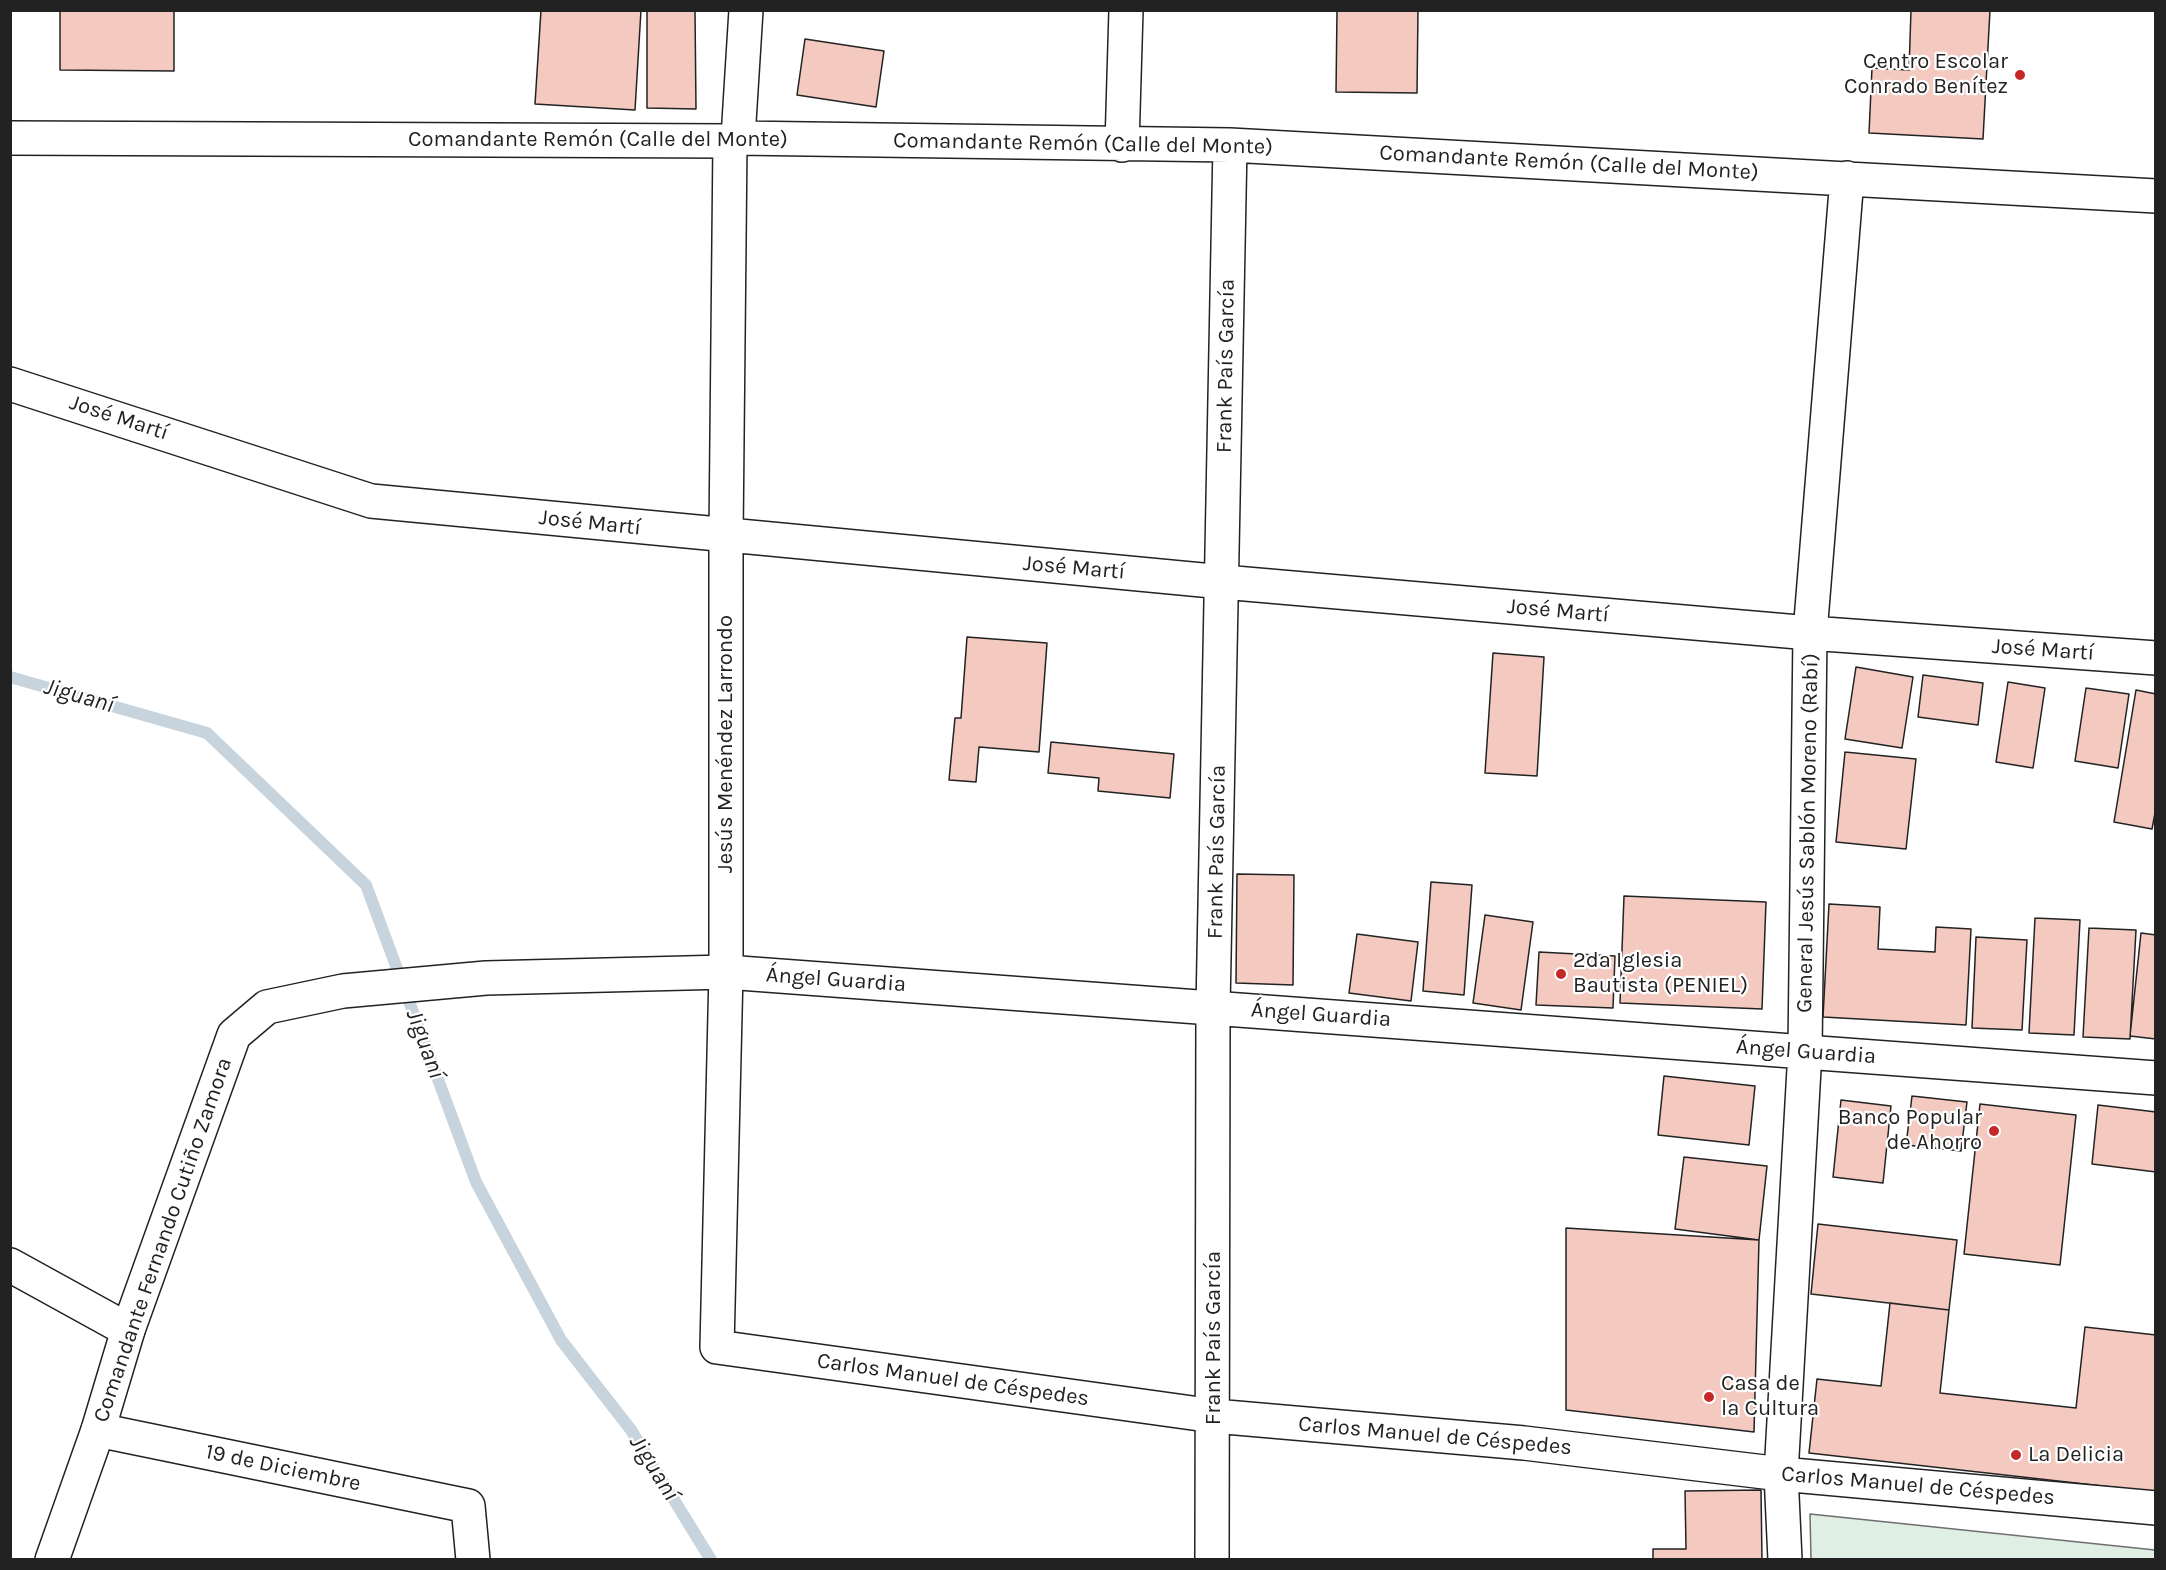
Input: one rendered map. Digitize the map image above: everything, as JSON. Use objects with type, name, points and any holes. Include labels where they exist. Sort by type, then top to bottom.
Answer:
[{"type":"street","name":"Jesús Menéndez Larrondo","points":[[717,1347],[726,972],[726,536],[734,140],[746,10]]},
{"type":"street","points":[[1122,144],[1126,10]]},
{"type":"street","name":"Comandante Remón (Calle del Monte)","points":[[10,138],[734,140],[1230,145],[2156,196]]},
{"type":"street","name":"Frank País García","points":[[1212,1560],[1214,1007],[1230,145]]},
{"type":"street","name":"General Jesús Sablón Moreno (Rabí)","points":[[1785,1560],[1781,1474],[1805,1052],[1810,633],[1847,178]]},
{"type":"street","name":"José Martí","points":[[10,384],[371,501],[1223,582],[1810,633],[2156,658]]},
{"type":"street","name":"Ángel Guardia","points":[[486,978],[726,972],[2156,1078]]},
{"type":"street","name":"Comandante Fernando Cutiño Zamora","points":[[52,1560],[98,1430],[128,1330],[234,1035],[267,1007],[343,991],[486,978]]},
{"type":"street","points":[[10,1265],[128,1330]]},
{"type":"street","name":"Carlos Manuel de Céspedes","points":[[717,1347],[1214,1416],[1524,1443],[1781,1474],[2156,1508]]},
{"type":"street","name":"19 de Diciembre","points":[[98,1430],[468,1506],[473,1560]]},
{"type":"green space","points":[[1810,1514],[2155,1550],[2155,1559],[1811,1559]]},
{"type":"building","points":[[60,10],[174,10],[174,71],[60,70]]},
{"type":"building","points":[[541,10],[641,10],[635,110],[535,104]]},
{"type":"building","points":[[647,10],[695,10],[696,109],[647,108]]},
{"type":"building","points":[[1337,10],[1418,10],[1417,93],[1336,92]]},
{"type":"building","points":[[1911,10],[1990,10],[1983,139],[1869,133],[1872,68],[1909,70]]},
{"type":"building","points":[[805,39],[884,51],[876,107],[797,95]]},
{"type":"building","points":[[967,637],[1047,643],[1039,752],[979,747],[976,782],[949,780],[955,718],[961,718]]},
{"type":"building","points":[[1493,653],[1544,657],[1537,776],[1485,773]]},
{"type":"building","points":[[1856,667],[1913,677],[1902,748],[1845,739]]},
{"type":"building","points":[[1923,675],[1983,683],[1978,725],[1918,717]]},
{"type":"building","points":[[2008,682],[2045,688],[2033,768],[1996,762]]},
{"type":"building","points":[[2086,688],[2129,694],[2118,768],[2075,761]]},
{"type":"building","points":[[2136,690],[2156,694],[2156,808],[2152,829],[2114,822]]},
{"type":"building","points":[[1051,742],[1174,754],[1170,798],[1098,791],[1099,778],[1048,773]]},
{"type":"building","points":[[1845,752],[1916,759],[1906,849],[1836,842]]},
{"type":"building","points":[[1237,874],[1294,875],[1293,985],[1236,983]]},
{"type":"building","points":[[1431,882],[1472,885],[1464,995],[1423,991]]},
{"type":"building","points":[[1624,896],[1766,902],[1762,1009],[1620,1003]]},
{"type":"building","points":[[1829,904],[1880,907],[1878,949],[1935,952],[1936,927],[1971,929],[1966,1025],[1823,1017]]},
{"type":"building","points":[[1485,915],[1533,922],[1521,1010],[1473,1003]]},
{"type":"building","points":[[2035,918],[2080,920],[2074,1035],[2029,1033]]},
{"type":"building","points":[[2089,928],[2136,930],[2130,1039],[2083,1037]]},
{"type":"building","points":[[2141,933],[2156,935],[2156,1039],[2130,1036]]},
{"type":"building","points":[[1357,934],[1418,942],[1411,1001],[1349,993]]},
{"type":"building","points":[[1976,937],[2027,940],[2022,1030],[1972,1028]]},
{"type":"building","points":[[1539,952],[1615,956],[1613,1008],[1536,1005]]},
{"type":"building","points":[[1664,1076],[1755,1086],[1749,1145],[1658,1135]]},
{"type":"building","points":[[1912,1096],[1967,1102],[1961,1151],[1906,1145]]},
{"type":"building","points":[[1841,1100],[1891,1106],[1883,1183],[1833,1177]]},
{"type":"building","points":[[1980,1104],[2076,1115],[2060,1265],[1964,1254]]},
{"type":"building","points":[[2098,1105],[2156,1112],[2156,1172],[2092,1164]]},
{"type":"building","points":[[1684,1157],[1767,1166],[1759,1240],[1675,1229]]},
{"type":"building","points":[[1818,1224],[1957,1240],[1949,1310],[1811,1294]]},
{"type":"building","points":[[1566,1228],[1759,1240],[1754,1432],[1566,1410]]},
{"type":"building","points":[[1890,1303],[1949,1310],[1940,1393],[2076,1408],[2085,1327],[2156,1335],[2156,1492],[1809,1453],[1817,1379],[1881,1386]]},
{"type":"building","points":[[1761,1490],[1762,1560],[1653,1560],[1653,1549],[1686,1549],[1685,1491]]},
{"type":"waterway","name":"Jiguaní","points":[[10,677],[207,733],[366,885],[476,1182],[561,1340],[631,1430],[711,1560]]},
{"type":"place","name":"Centro Escolar Conrado Benítez","points":[[2020,75]]},
{"type":"place","name":"2da Iglesia Bautista (PENIEL)","points":[[1561,974]]},
{"type":"place","name":"Banco Popular de Ahorro","points":[[1994,1131]]},
{"type":"place","name":"Casa de la Cultura","points":[[1709,1397]]},
{"type":"place","name":"La Delicia","points":[[2016,1455]]}]
